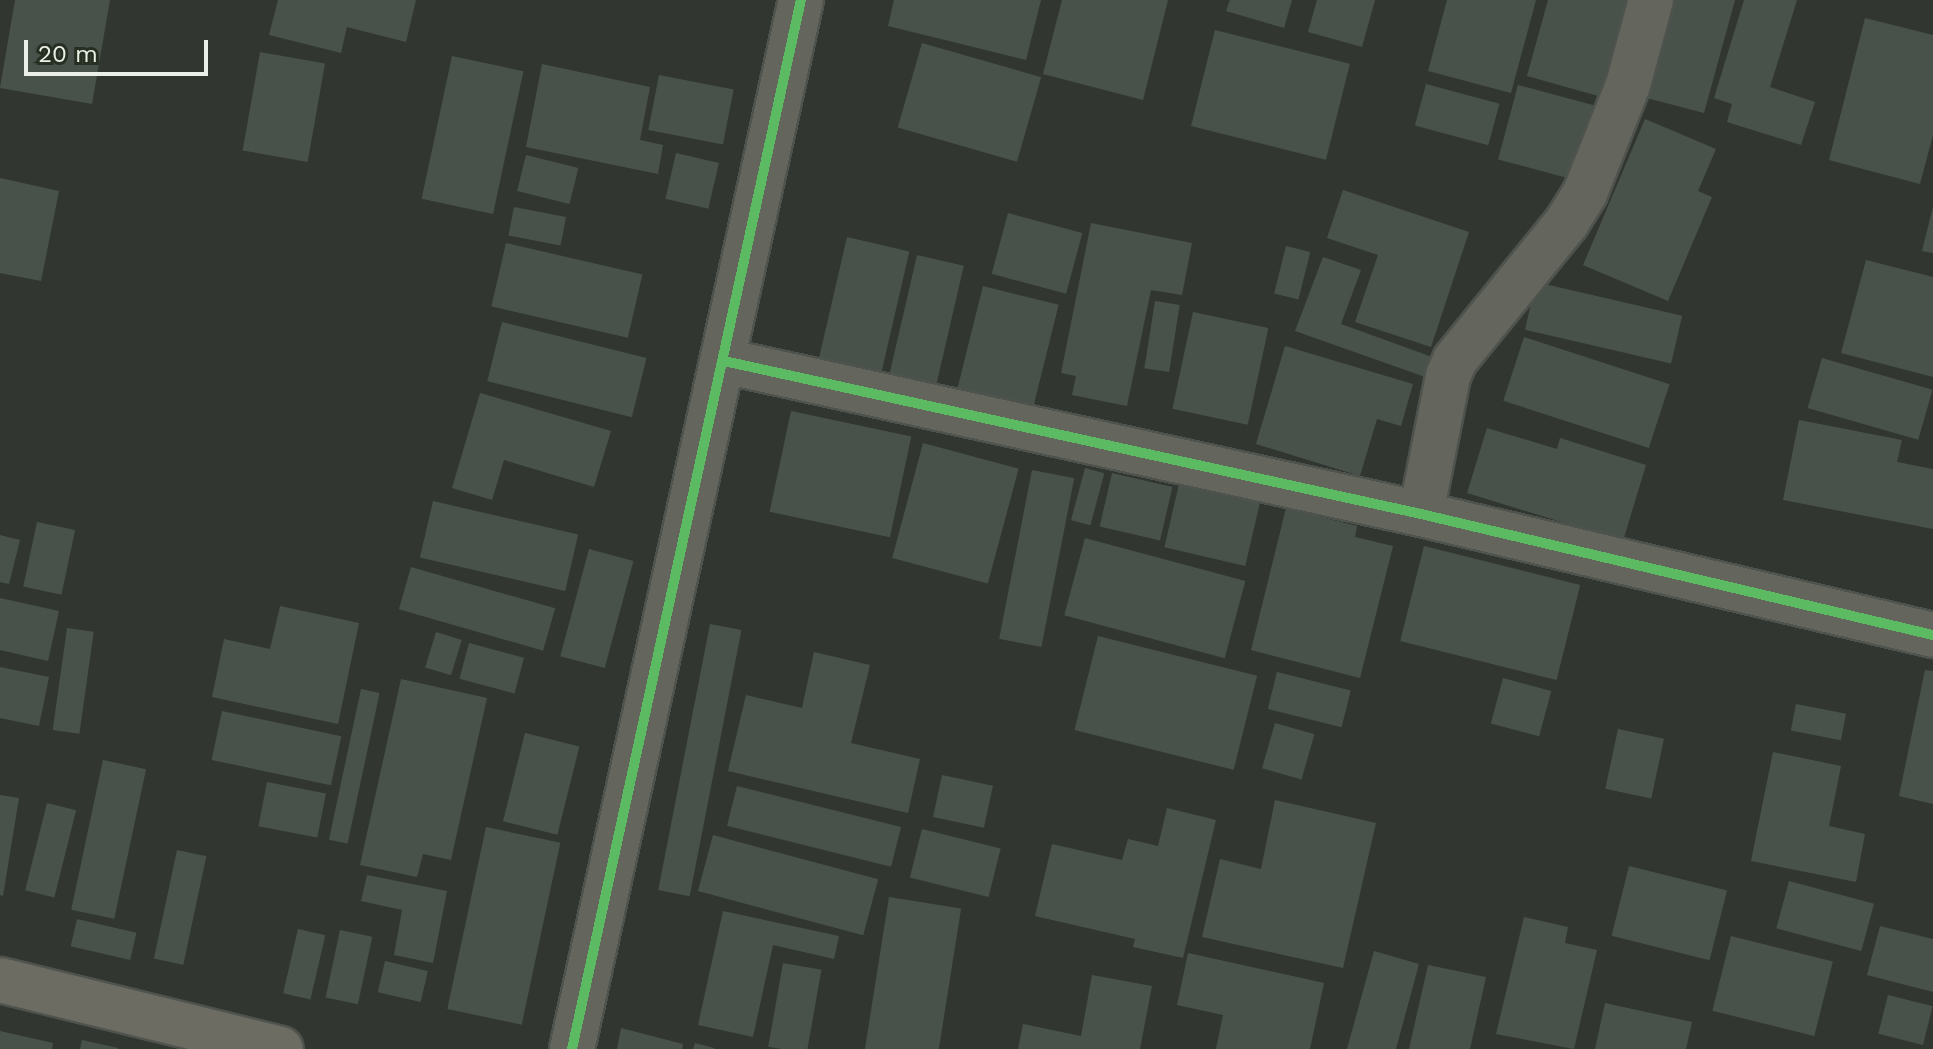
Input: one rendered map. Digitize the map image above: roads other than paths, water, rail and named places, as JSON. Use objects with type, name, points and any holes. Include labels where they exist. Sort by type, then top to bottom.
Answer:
[{"type":"main road","points":[[0,980],[281,1049]]},
{"type":"street","points":[[572,1049],[801,0]]},
{"type":"street","points":[[1421,514],[1448,376],[1455,360],[1567,222],[1585,193],[1628,85],[1651,0]]},
{"type":"street","points":[[724,361],[1421,514],[1933,635]]}]
